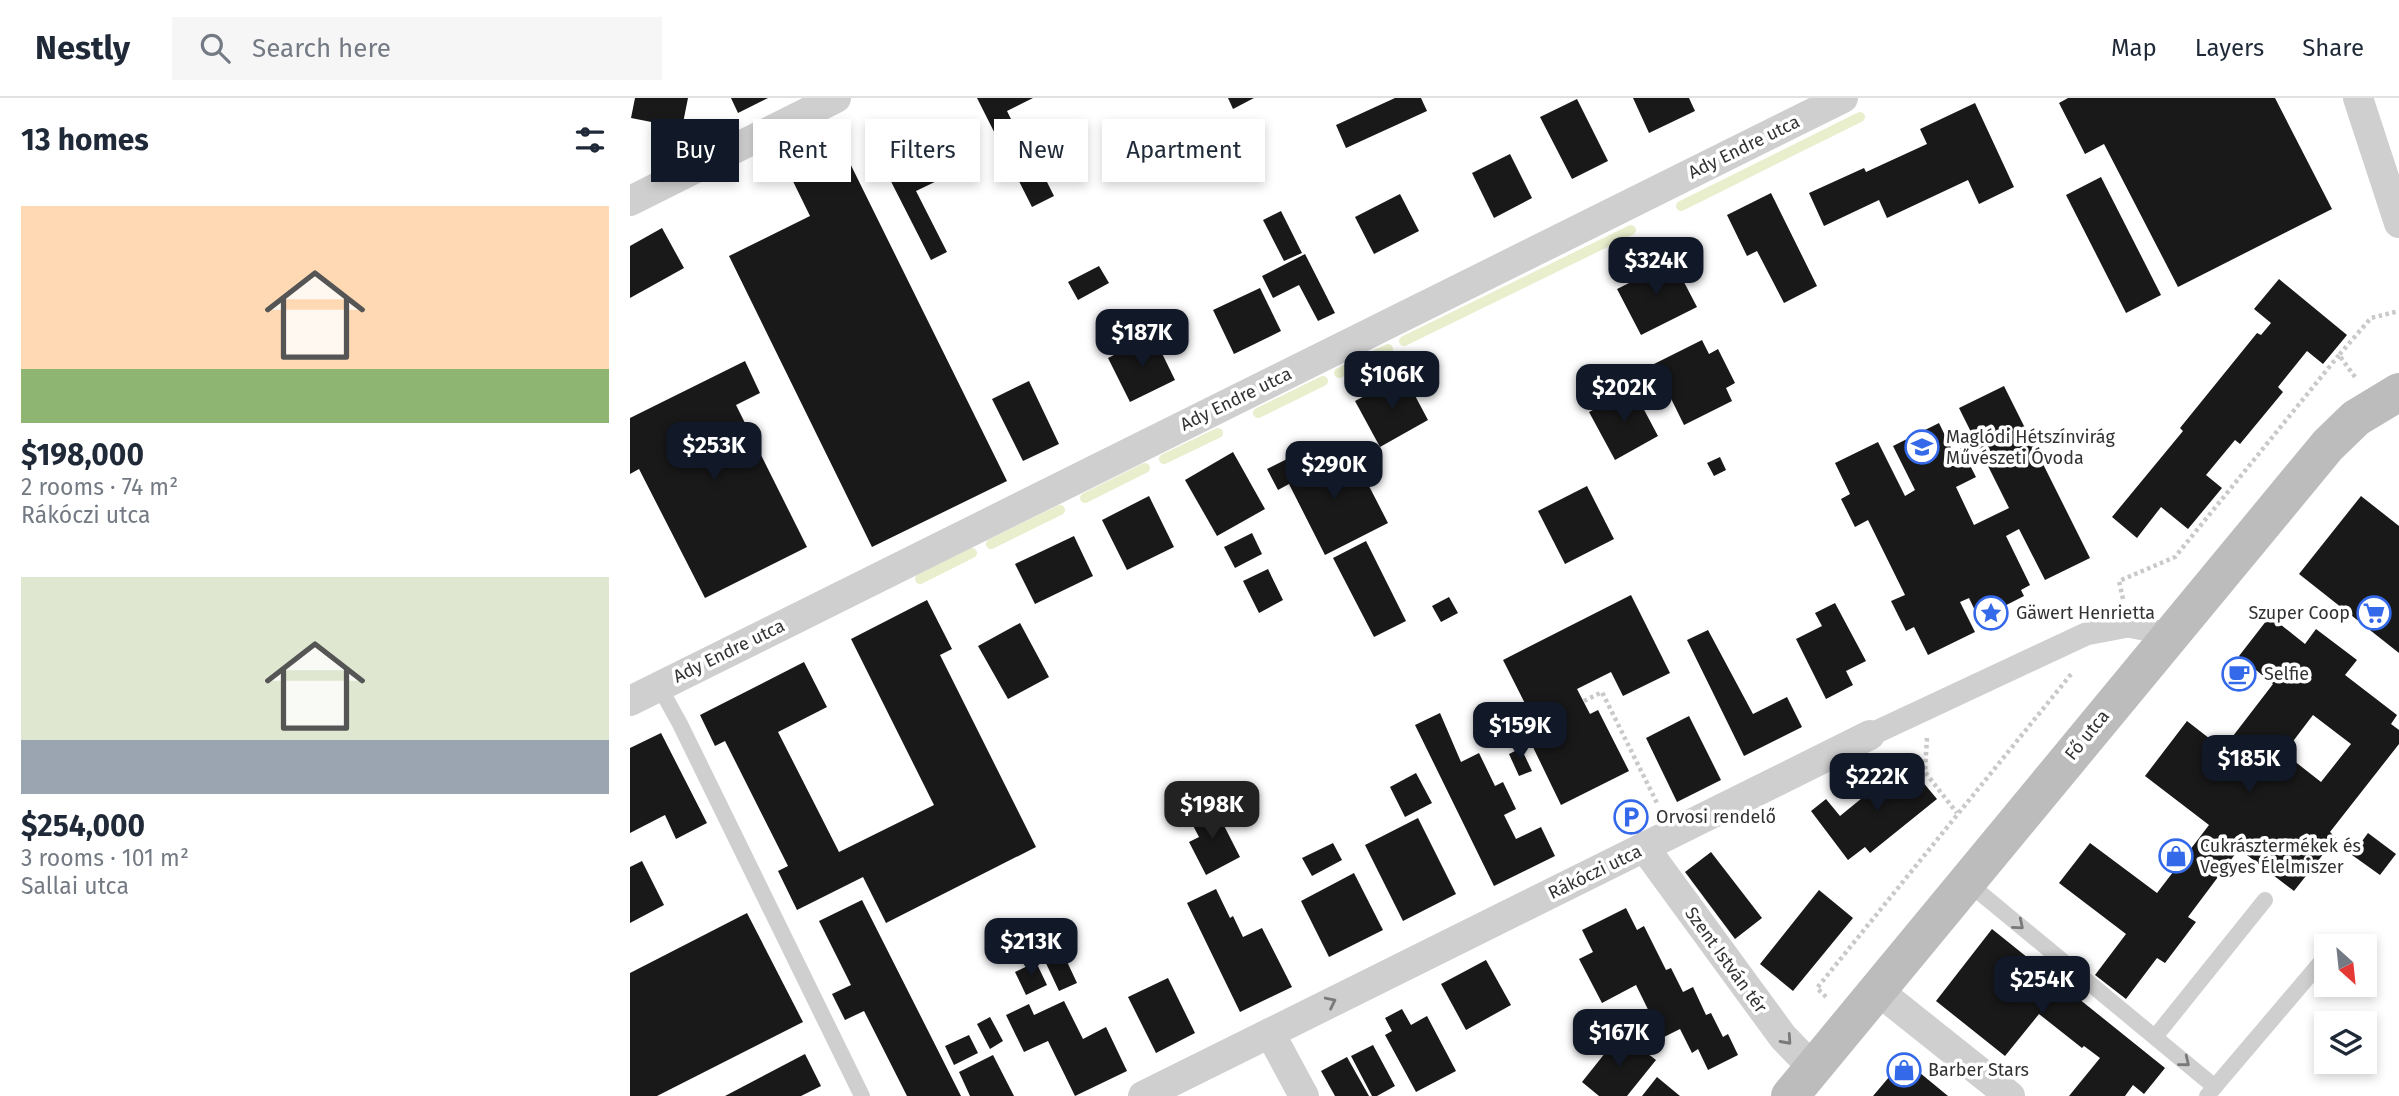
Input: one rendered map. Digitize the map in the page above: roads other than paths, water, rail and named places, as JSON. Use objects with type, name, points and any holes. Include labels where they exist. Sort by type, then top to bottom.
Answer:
[{"type":"main road","name":"Fő utca","points":[[1802,1082],[2169,634],[2328,445],[2356,418],[2387,399]]},
{"type":"street","points":[[630,201],[836,98]]},
{"type":"street","name":"Ady Endre utca","points":[[630,701],[1843,98]]},
{"type":"street","points":[[2358,98],[2394,191],[2399,223]]},
{"type":"street","name":"Rákóczi utca","points":[[1143,1096],[1870,735],[2085,634],[2128,626],[2169,634]]},
{"type":"street","name":"Szent István tér","points":[[1644,847],[1783,1037],[1802,1082]]},
{"type":"street","points":[[1877,990],[2010,1096]]},
{"type":"street","points":[[1270,1033],[1304,1096]]},
{"type":"lane","points":[[659,686],[862,1096]]},
{"type":"lane","points":[[1967,882],[2155,1037],[2211,1091],[2314,970]]},
{"type":"lane","points":[[2155,1037],[2265,900]]},
{"type":"waterway","points":[[1681,206],[1860,117]]},
{"type":"waterway","points":[[1404,341],[1631,230]]},
{"type":"waterway","points":[[1339,373],[1388,349]]},
{"type":"waterway","points":[[1258,413],[1323,381]]},
{"type":"waterway","points":[[1164,459],[1218,433]]},
{"type":"waterway","points":[[1085,498],[1145,468]]},
{"type":"waterway","points":[[991,544],[1060,510]]},
{"type":"waterway","points":[[920,579],[972,553]]},
{"type":"place","name":"Maglódi Hétszínvirág Művészeti Óvoda","points":[[1922,447]]},
{"type":"place","name":"Gäwert Henrietta","points":[[1991,613]]},
{"type":"place","name":"Szuper Coop","points":[[2374,613]]},
{"type":"place","name":"Selfie","points":[[2239,674]]},
{"type":"place","name":"Orvosi rendelő","points":[[1631,817]]},
{"type":"place","name":"Cukrásztermékek és Vegyes Élelmiszer","points":[[2176,856]]},
{"type":"place","name":"Barber Stars","points":[[1904,1070]]}]
